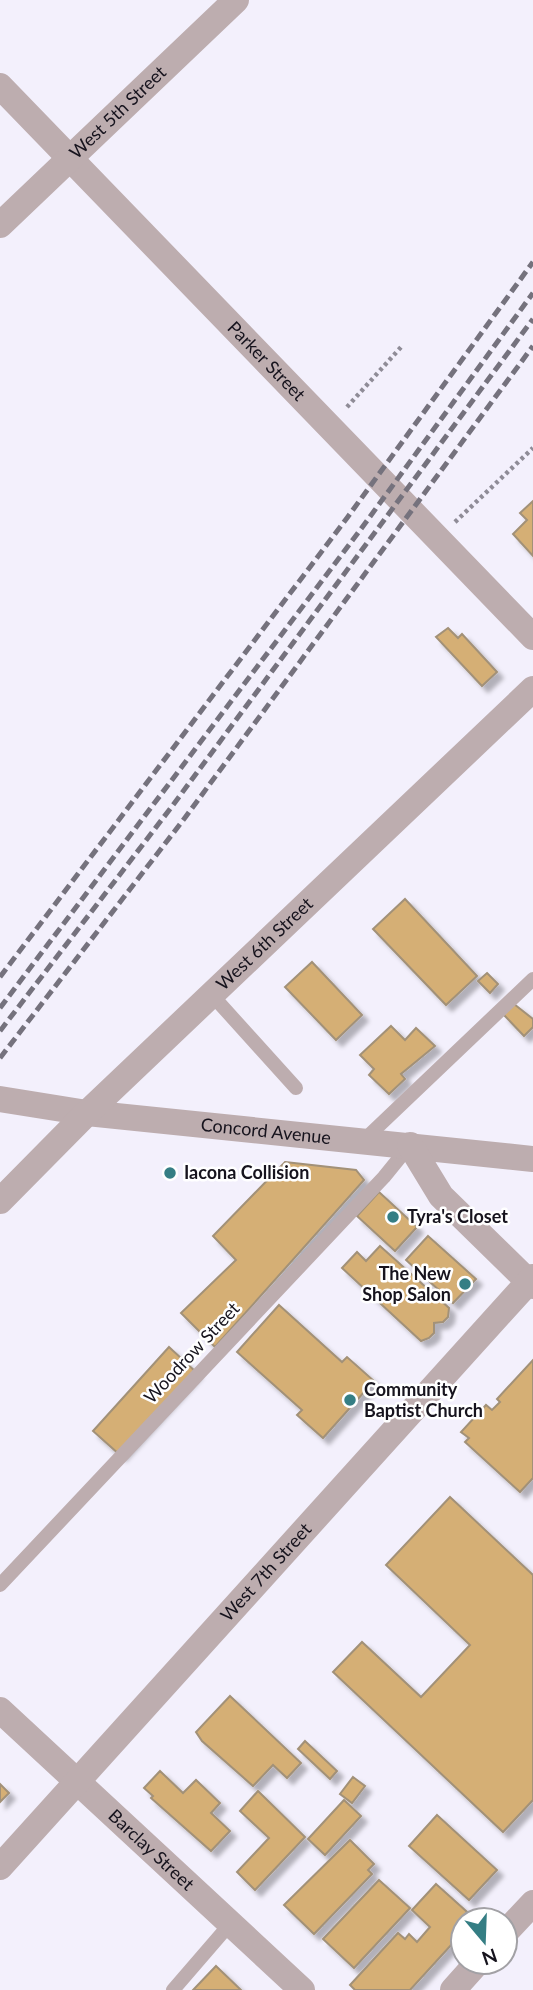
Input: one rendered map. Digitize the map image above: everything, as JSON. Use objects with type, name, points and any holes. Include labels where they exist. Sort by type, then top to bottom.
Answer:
[{"type":"street","name":"West 5th Street","points":[[0,225],[236,0]]},
{"type":"street","name":"Parker Street","points":[[0,86],[533,636]]},
{"type":"street","name":"West 6th Street","points":[[0,1201],[87,1113],[533,689]]},
{"type":"street","name":"Concord Avenue","points":[[0,1099],[87,1113],[365,1139],[533,1159]]},
{"type":"street","points":[[410,1144],[441,1196],[531,1282]]},
{"type":"street","name":"West 7th Street","points":[[0,1867],[531,1282]]},
{"type":"street","name":"Barclay Street","points":[[0,1710],[302,1990]]},
{"type":"street","points":[[519,1918],[533,1903]]},
{"type":"street","points":[[453,1990],[466,1976]]},
{"type":"lane","points":[[365,1139],[533,979]]},
{"type":"lane","points":[[212,995],[296,1088]]},
{"type":"lane","name":"Woodrow Street","points":[[0,1586],[374,1187],[410,1144]]},
{"type":"lane","points":[[173,1990],[230,1924]]},
{"type":"path","points":[[330,426],[401,346]]},
{"type":"path","points":[[437,539],[533,449]]},
{"type":"building","points":[[533,501],[533,556],[513,534],[527,520],[520,513]]},
{"type":"building","points":[[448,628],[458,638],[462,634],[497,672],[482,686],[436,637]]},
{"type":"building","points":[[405,899],[477,976],[446,1005],[373,929]]},
{"type":"building","points":[[312,962],[362,1015],[336,1040],[285,987]]},
{"type":"building","points":[[487,973],[498,984],[490,993],[478,981]]},
{"type":"building","points":[[514,1004],[533,1019],[533,1027],[524,1036],[503,1014]]},
{"type":"building","points":[[391,1026],[405,1040],[416,1028],[435,1046],[401,1074],[405,1079],[389,1094],[369,1075],[374,1069],[360,1055]]},
{"type":"building","points":[[285,1162],[356,1170],[364,1180],[215,1347],[181,1313],[236,1260],[213,1236]]},
{"type":"building","points":[[379,1192],[417,1227],[395,1251],[357,1216]]},
{"type":"building","points":[[428,1236],[476,1279],[453,1303],[406,1260]]},
{"type":"building","points":[[380,1246],[449,1308],[448,1317],[443,1322],[434,1323],[434,1333],[429,1338],[421,1341],[342,1268],[357,1252],[366,1261]]},
{"type":"building","points":[[279,1305],[342,1362],[347,1357],[374,1381],[323,1438],[297,1415],[302,1410],[237,1352]]},
{"type":"building","points":[[169,1347],[196,1372],[120,1455],[93,1431]]},
{"type":"building","points":[[533,1360],[533,1478],[520,1492],[465,1442],[469,1438],[461,1432],[486,1405],[492,1410],[500,1402],[497,1399]]},
{"type":"building","points":[[450,1497],[533,1575],[533,1800],[503,1832],[333,1672],[362,1642],[421,1697],[470,1645],[386,1565]]},
{"type":"building","points":[[230,1696],[301,1763],[287,1778],[273,1765],[253,1786],[202,1741],[196,1732]]},
{"type":"building","points":[[305,1741],[337,1771],[330,1779],[298,1749]]},
{"type":"building","points":[[160,1771],[183,1793],[196,1780],[220,1803],[211,1813],[230,1831],[211,1851],[151,1798],[153,1796],[144,1788]]},
{"type":"building","points":[[353,1777],[365,1786],[352,1803],[340,1794]]},
{"type":"building","points":[[0,1784],[9,1793],[0,1802]]},
{"type":"building","points":[[258,1791],[305,1837],[255,1890],[237,1872],[269,1838],[240,1811]]},
{"type":"building","points":[[344,1800],[361,1816],[325,1855],[308,1839]]},
{"type":"building","points":[[437,1815],[497,1870],[469,1900],[409,1846]]},
{"type":"building","points":[[350,1840],[374,1864],[368,1870],[372,1874],[314,1934],[284,1905]]},
{"type":"building","points":[[379,1880],[410,1908],[354,1968],[323,1939]]},
{"type":"building","points":[[436,1884],[461,1906],[449,1906],[449,1947],[410,1990],[355,1990],[350,1985],[398,1933],[405,1939],[409,1934],[417,1942],[430,1927],[412,1910]]},
{"type":"building","points":[[216,1966],[241,1990],[193,1990]]},
{"type":"railway","points":[[0,977],[347,518],[533,262]]},
{"type":"railway","points":[[0,1008],[361,529],[533,293]]},
{"type":"railway","points":[[0,1031],[170,809],[533,319]]},
{"type":"railway","points":[[0,1058],[184,819],[533,346]]},
{"type":"place","name":"Iacona Collision","points":[[170,1173]]},
{"type":"place","name":"Tyra's Closet","points":[[393,1217]]},
{"type":"place","name":"The New Shop Salon","points":[[465,1284]]},
{"type":"place","name":"Community Baptist Church","points":[[350,1400]]}]
